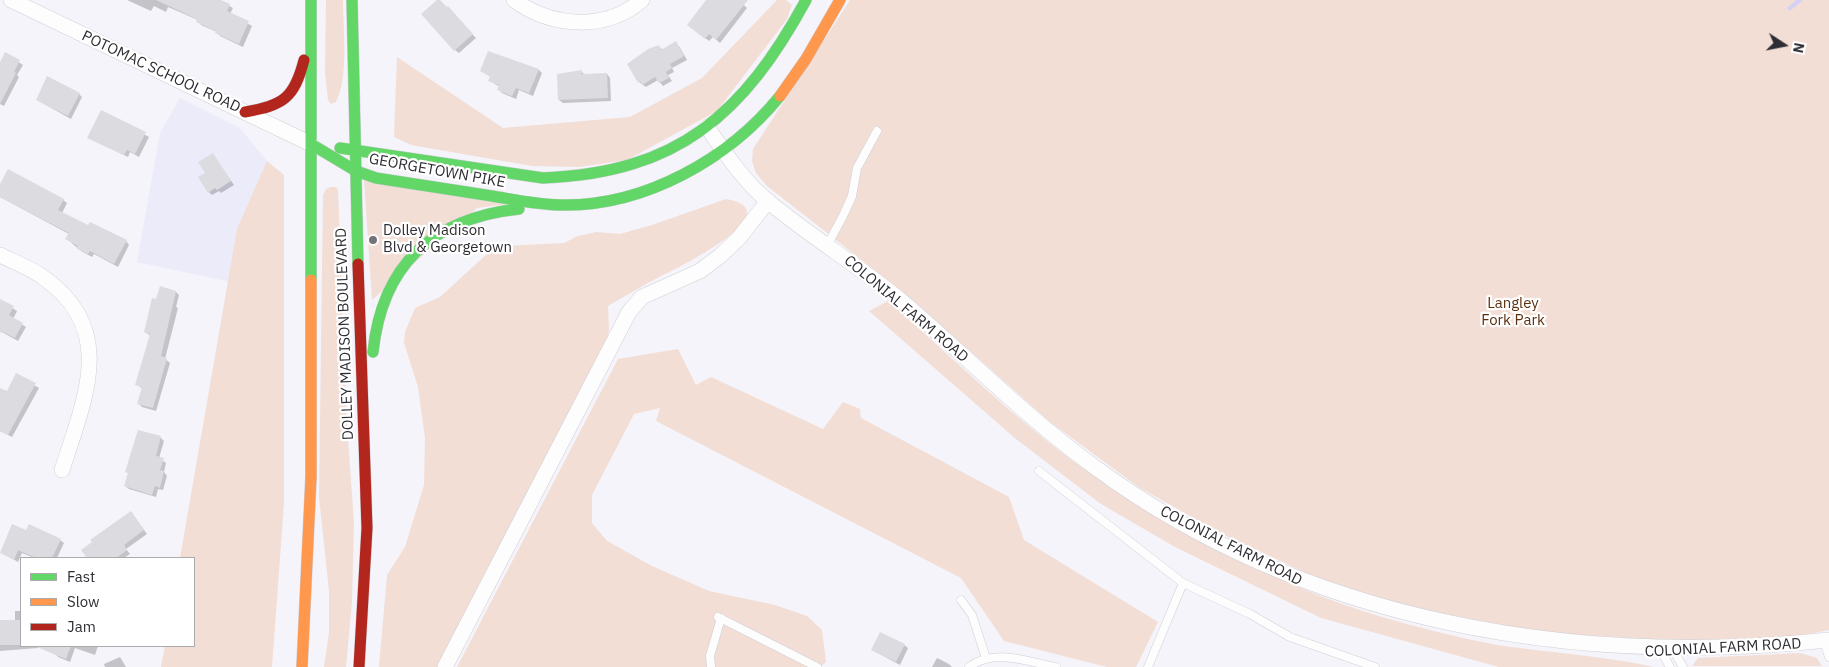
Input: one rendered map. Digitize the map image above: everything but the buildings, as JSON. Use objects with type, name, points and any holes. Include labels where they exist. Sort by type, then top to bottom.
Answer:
[{"type":"main road","name":"DOLLEY MADISON BOULEVARD","points":[[302,667],[311,477],[311,0]]},
{"type":"main road","name":"DOLLEY MADISON BOULEVARD","points":[[352,0],[360,383],[366,477],[366,554],[359,667]]},
{"type":"main road","name":"GEORGETOWN PIKE","points":[[311,144],[524,177],[574,177],[635,165],[680,145],[731,107],[758,77],[781,43],[806,0]]},
{"type":"main road","name":"GEORGETOWN PIKE","points":[[311,144],[356,172],[385,179],[506,198],[569,205],[602,202],[649,189],[694,169],[724,151],[748,132],[781,97],[802,68],[840,0]]},
{"type":"main road","points":[[245,112],[276,106],[292,94],[299,81],[311,26]]},
{"type":"main road","points":[[366,477],[374,329],[385,295],[401,268],[426,242],[470,217],[504,210],[569,205]]},
{"type":"street","name":"POTOMAC SCHOOL ROAD","points":[[10,0],[311,144]]},
{"type":"street","points":[[514,0],[544,17],[564,22],[583,23],[619,14],[642,0]]},
{"type":"street","name":"COLONIAL FARM ROAD","points":[[706,127],[742,175],[768,202],[828,244],[904,304],[1034,420],[1097,469],[1160,511],[1246,557],[1305,584],[1352,601],[1452,629],[1562,647],[1669,658],[1826,640]]},
{"type":"street","points":[[446,667],[629,312],[642,297],[700,271],[720,256],[739,238],[768,202]]},
{"type":"street","points":[[0,255],[43,276],[58,288],[72,304],[88,338],[91,356],[90,376],[62,470]]},
{"type":"lane","points":[[828,244],[852,196],[857,168],[876,131]]},
{"type":"lane","points":[[1039,471],[1183,583],[1250,614],[1290,637],[1375,667]]},
{"type":"lane","points":[[1148,667],[1183,583]]},
{"type":"lane","points":[[960,600],[972,615],[986,658]]},
{"type":"lane","points":[[712,667],[710,656],[720,617],[817,667]]},
{"type":"lane","points":[[1826,640],[1829,658]]},
{"type":"lane","points":[[969,667],[986,658],[1007,658],[1056,667]]},
{"type":"lane","points":[[1669,658],[1683,667]]},
{"type":"shaded area","points":[[180,98],[240,128],[267,161],[245,285],[137,262],[160,133]]},
{"type":"green space","points":[[326,0],[343,0],[343,79],[336,102],[331,104],[328,100],[325,72]]},
{"type":"green space","points":[[777,0],[786,0],[792,5],[787,19],[717,111],[627,160],[579,167],[532,166],[411,145],[394,137],[397,57],[503,128],[630,117],[702,78]]},
{"type":"green space","name":"Langley Fork Park","points":[[850,0],[1829,0],[1829,630],[1783,639],[1741,641],[1573,639],[1430,614],[1315,577],[1222,534],[1140,488],[1050,422],[914,301],[767,186],[756,173],[752,161],[753,149]]},
{"type":"green space","points":[[267,161],[284,175],[284,503],[272,667],[161,667],[165,647],[195,647],[195,557],[180,557],[237,229]]},
{"type":"green space","points":[[364,179],[508,204],[477,208],[372,300]]},
{"type":"green space","points":[[336,187],[338,190],[347,425],[354,523],[352,601],[346,667],[324,667],[329,633],[329,591],[319,497],[323,195],[326,189]]},
{"type":"green space","points":[[726,199],[744,206],[747,215],[739,227],[724,240],[686,264],[608,306],[609,330],[606,341],[441,667],[379,667],[387,575],[405,547],[424,485],[425,438],[418,387],[404,343],[405,332],[415,308],[440,297],[488,253],[502,246],[564,243],[578,236],[596,232],[620,234]]},
{"type":"green space","points":[[888,301],[1057,449],[1123,495],[1164,520],[1249,566],[1338,602],[1430,630],[1497,645],[1604,658],[1654,667],[1499,667],[1321,618],[1175,547],[1101,504],[1016,439],[869,311]]},
{"type":"green space","points":[[678,349],[696,385],[711,377],[823,429],[843,402],[860,409],[861,418],[1009,497],[1024,540],[1158,622],[1136,667],[1107,667],[1004,641],[961,578],[656,421],[660,408],[634,414],[592,495],[592,523],[607,541],[652,566],[709,591],[775,605],[807,616],[822,630],[826,662],[820,667],[457,667],[618,359]]},
{"type":"green space","points":[[1800,653],[1817,658],[1822,666],[1692,666],[1698,658]]},
{"type":"waterway","points":[[1790,8],[1800,0]]},
{"type":"traffic: fast","points":[[311,0],[311,280]]},
{"type":"traffic: fast","points":[[352,0],[358,264]]},
{"type":"traffic: fast","points":[[340,148],[543,178],[591,174],[632,164],[669,150],[702,130],[731,105],[758,75],[806,0]]},
{"type":"traffic: fast","points":[[311,144],[356,171],[376,178],[536,203],[554,205],[594,203],[654,188],[711,158],[736,140],[780,96]]},
{"type":"traffic: fast","points":[[373,352],[378,321],[388,294],[400,271],[417,251],[437,235],[461,223],[488,214],[519,209]]},
{"type":"traffic: slow","points":[[780,96],[806,59],[840,0]]},
{"type":"traffic: slow","points":[[302,667],[311,477],[311,280]]},
{"type":"traffic: jam","points":[[245,112],[278,103],[285,98],[296,84],[304,60]]},
{"type":"traffic: jam","points":[[358,264],[367,528],[359,667]]},
{"type":"place","name":"Dolley Madison Blvd & Georgetown","points":[[373,240]]}]
